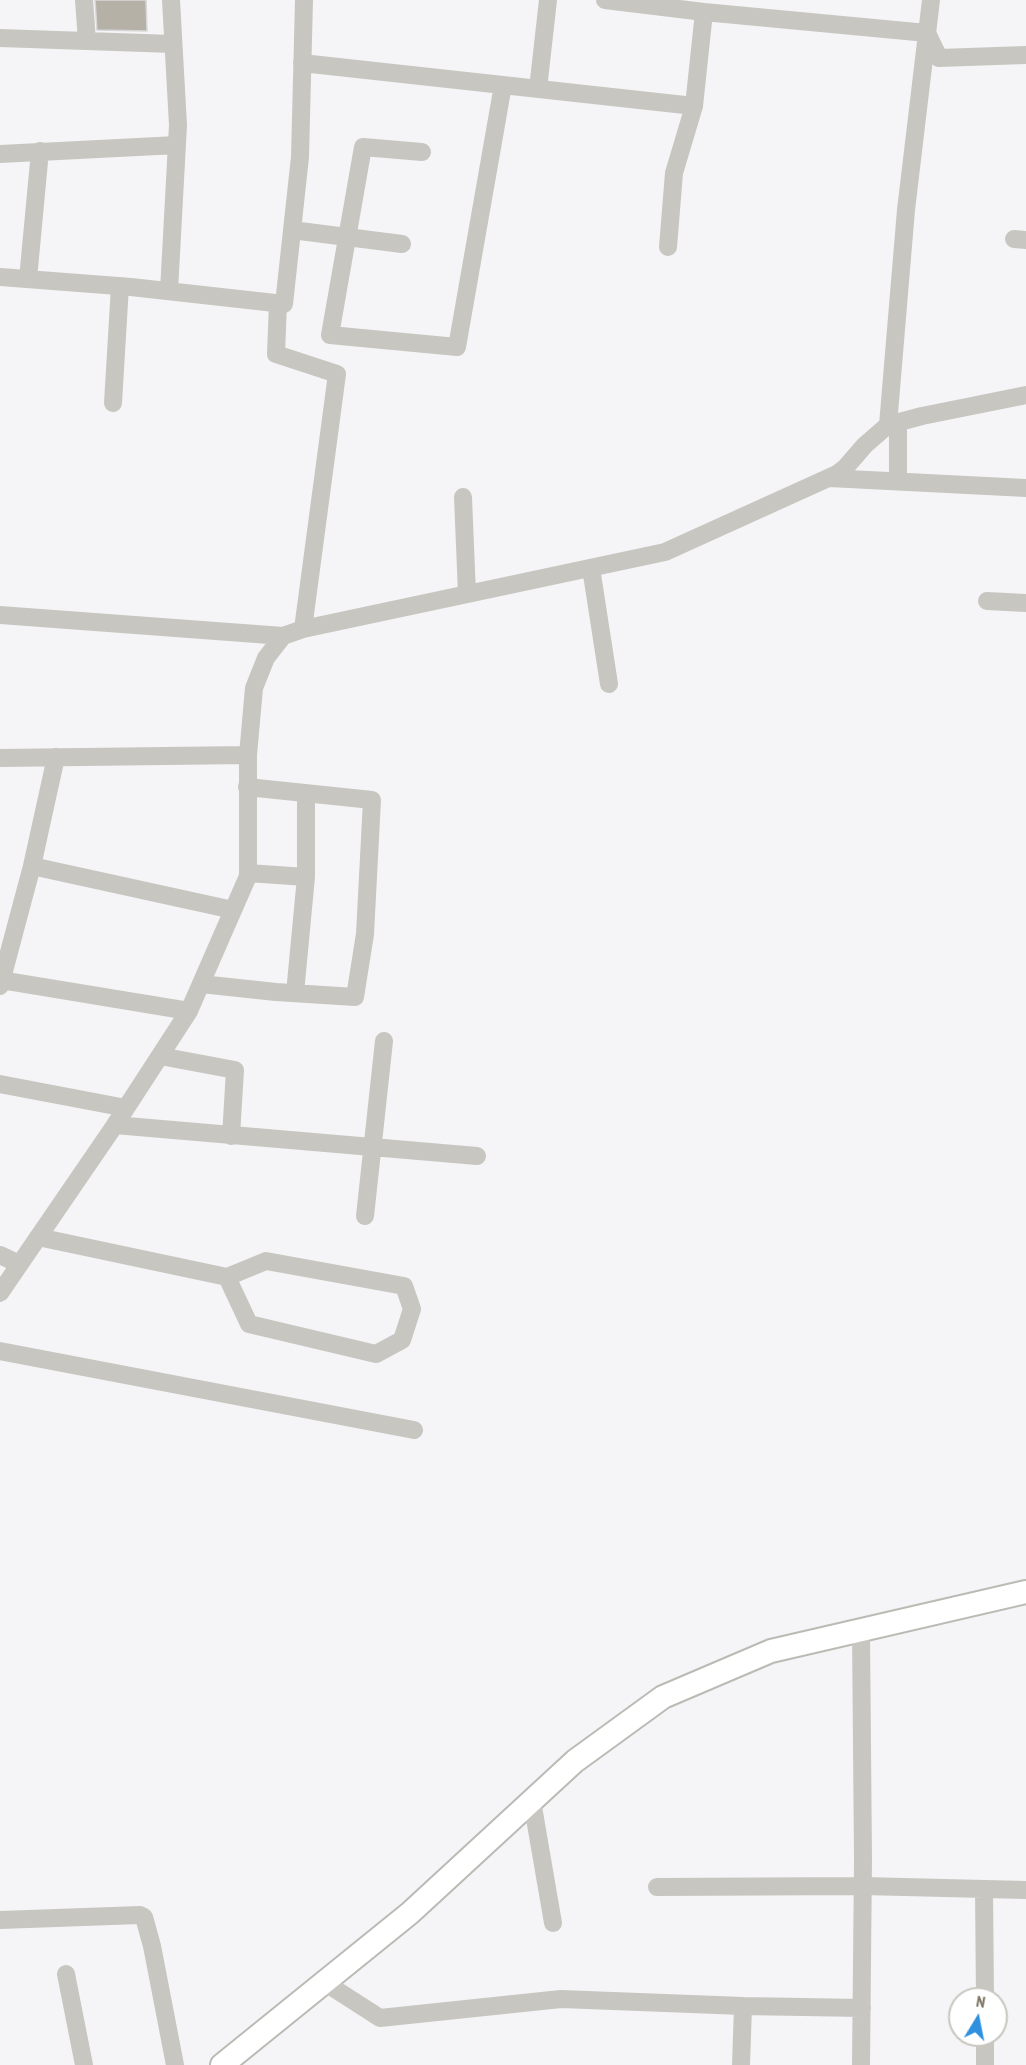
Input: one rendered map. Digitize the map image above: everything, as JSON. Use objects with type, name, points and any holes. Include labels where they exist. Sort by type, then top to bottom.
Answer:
[{"type":"main road","points":[[222,2065],[410,1913],[575,1761],[663,1697],[771,1651],[1026,1592]]},
{"type":"street","points":[[84,0],[87,41]]},
{"type":"street","points":[[169,291],[177,145],[171,0]]},
{"type":"street","points":[[0,277],[120,286],[284,304],[300,157],[304,0]]},
{"type":"street","points":[[538,89],[548,0]]},
{"type":"street","points":[[605,0],[704,12],[927,33]]},
{"type":"street","points":[[898,481],[893,424],[906,210],[931,0]]},
{"type":"street","points":[[668,247],[674,173],[694,106],[704,12]]},
{"type":"street","points":[[927,33],[939,58],[1026,55]]},
{"type":"street","points":[[0,38],[173,44]]},
{"type":"street","points":[[302,63],[694,106]]},
{"type":"street","points":[[422,152],[363,147],[330,335],[457,347],[503,85]]},
{"type":"street","points":[[0,154],[177,145]]},
{"type":"street","points":[[28,279],[40,152]]},
{"type":"street","points":[[292,230],[402,244]]},
{"type":"street","points":[[113,403],[120,286]]},
{"type":"street","points":[[278,303],[276,354],[337,374],[303,629]]},
{"type":"street","points":[[0,615],[283,636],[303,629],[664,552],[829,478],[845,468],[865,445],[893,424],[1026,395]]},
{"type":"street","points":[[829,478],[1026,488]]},
{"type":"street","points":[[463,497],[467,594]]},
{"type":"street","points":[[591,568],[609,684]]},
{"type":"street","points":[[987,601],[1026,603]]},
{"type":"street","points":[[0,1293],[115,1125],[189,1011],[233,910],[248,873],[248,754],[254,688],[266,658],[283,636]]},
{"type":"street","points":[[0,758],[248,754]]},
{"type":"street","points":[[56,757],[32,866],[1,982],[189,1011]]},
{"type":"street","points":[[201,984],[356,997],[365,934],[372,800],[248,787]]},
{"type":"street","points":[[295,993],[306,877],[306,793]]},
{"type":"street","points":[[32,866],[233,910]]},
{"type":"street","points":[[248,873],[306,877]]},
{"type":"street","points":[[364,1216],[384,1041]]},
{"type":"street","points":[[160,1056],[234,1070],[231,1136]]},
{"type":"street","points":[[0,1084],[126,1108]]},
{"type":"street","points":[[115,1125],[477,1156]]},
{"type":"street","points":[[38,1236],[227,1277],[266,1261],[404,1286],[412,1309],[402,1340],[376,1354],[249,1324],[227,1277]]},
{"type":"street","points":[[0,1255],[19,1264]]},
{"type":"street","points":[[0,1351],[414,1430]]},
{"type":"street","points":[[861,1631],[863,1886],[861,2065]]},
{"type":"street","points":[[532,1801],[553,1923]]},
{"type":"street","points":[[657,1887],[863,1886],[1026,1890]]},
{"type":"street","points":[[984,1890],[985,1987]]},
{"type":"street","points":[[0,1920],[140,1915],[144,1917],[152,1946],[175,2065]]},
{"type":"street","points":[[66,1974],[84,2065]]},
{"type":"street","points":[[324,1982],[380,2018],[561,1999],[862,2008]]},
{"type":"street","points":[[741,2065],[743,2006]]},
{"type":"street","points":[[985,2047],[985,2065]]},
{"type":"building","points":[[95,0],[146,0],[147,31],[97,30]]}]
